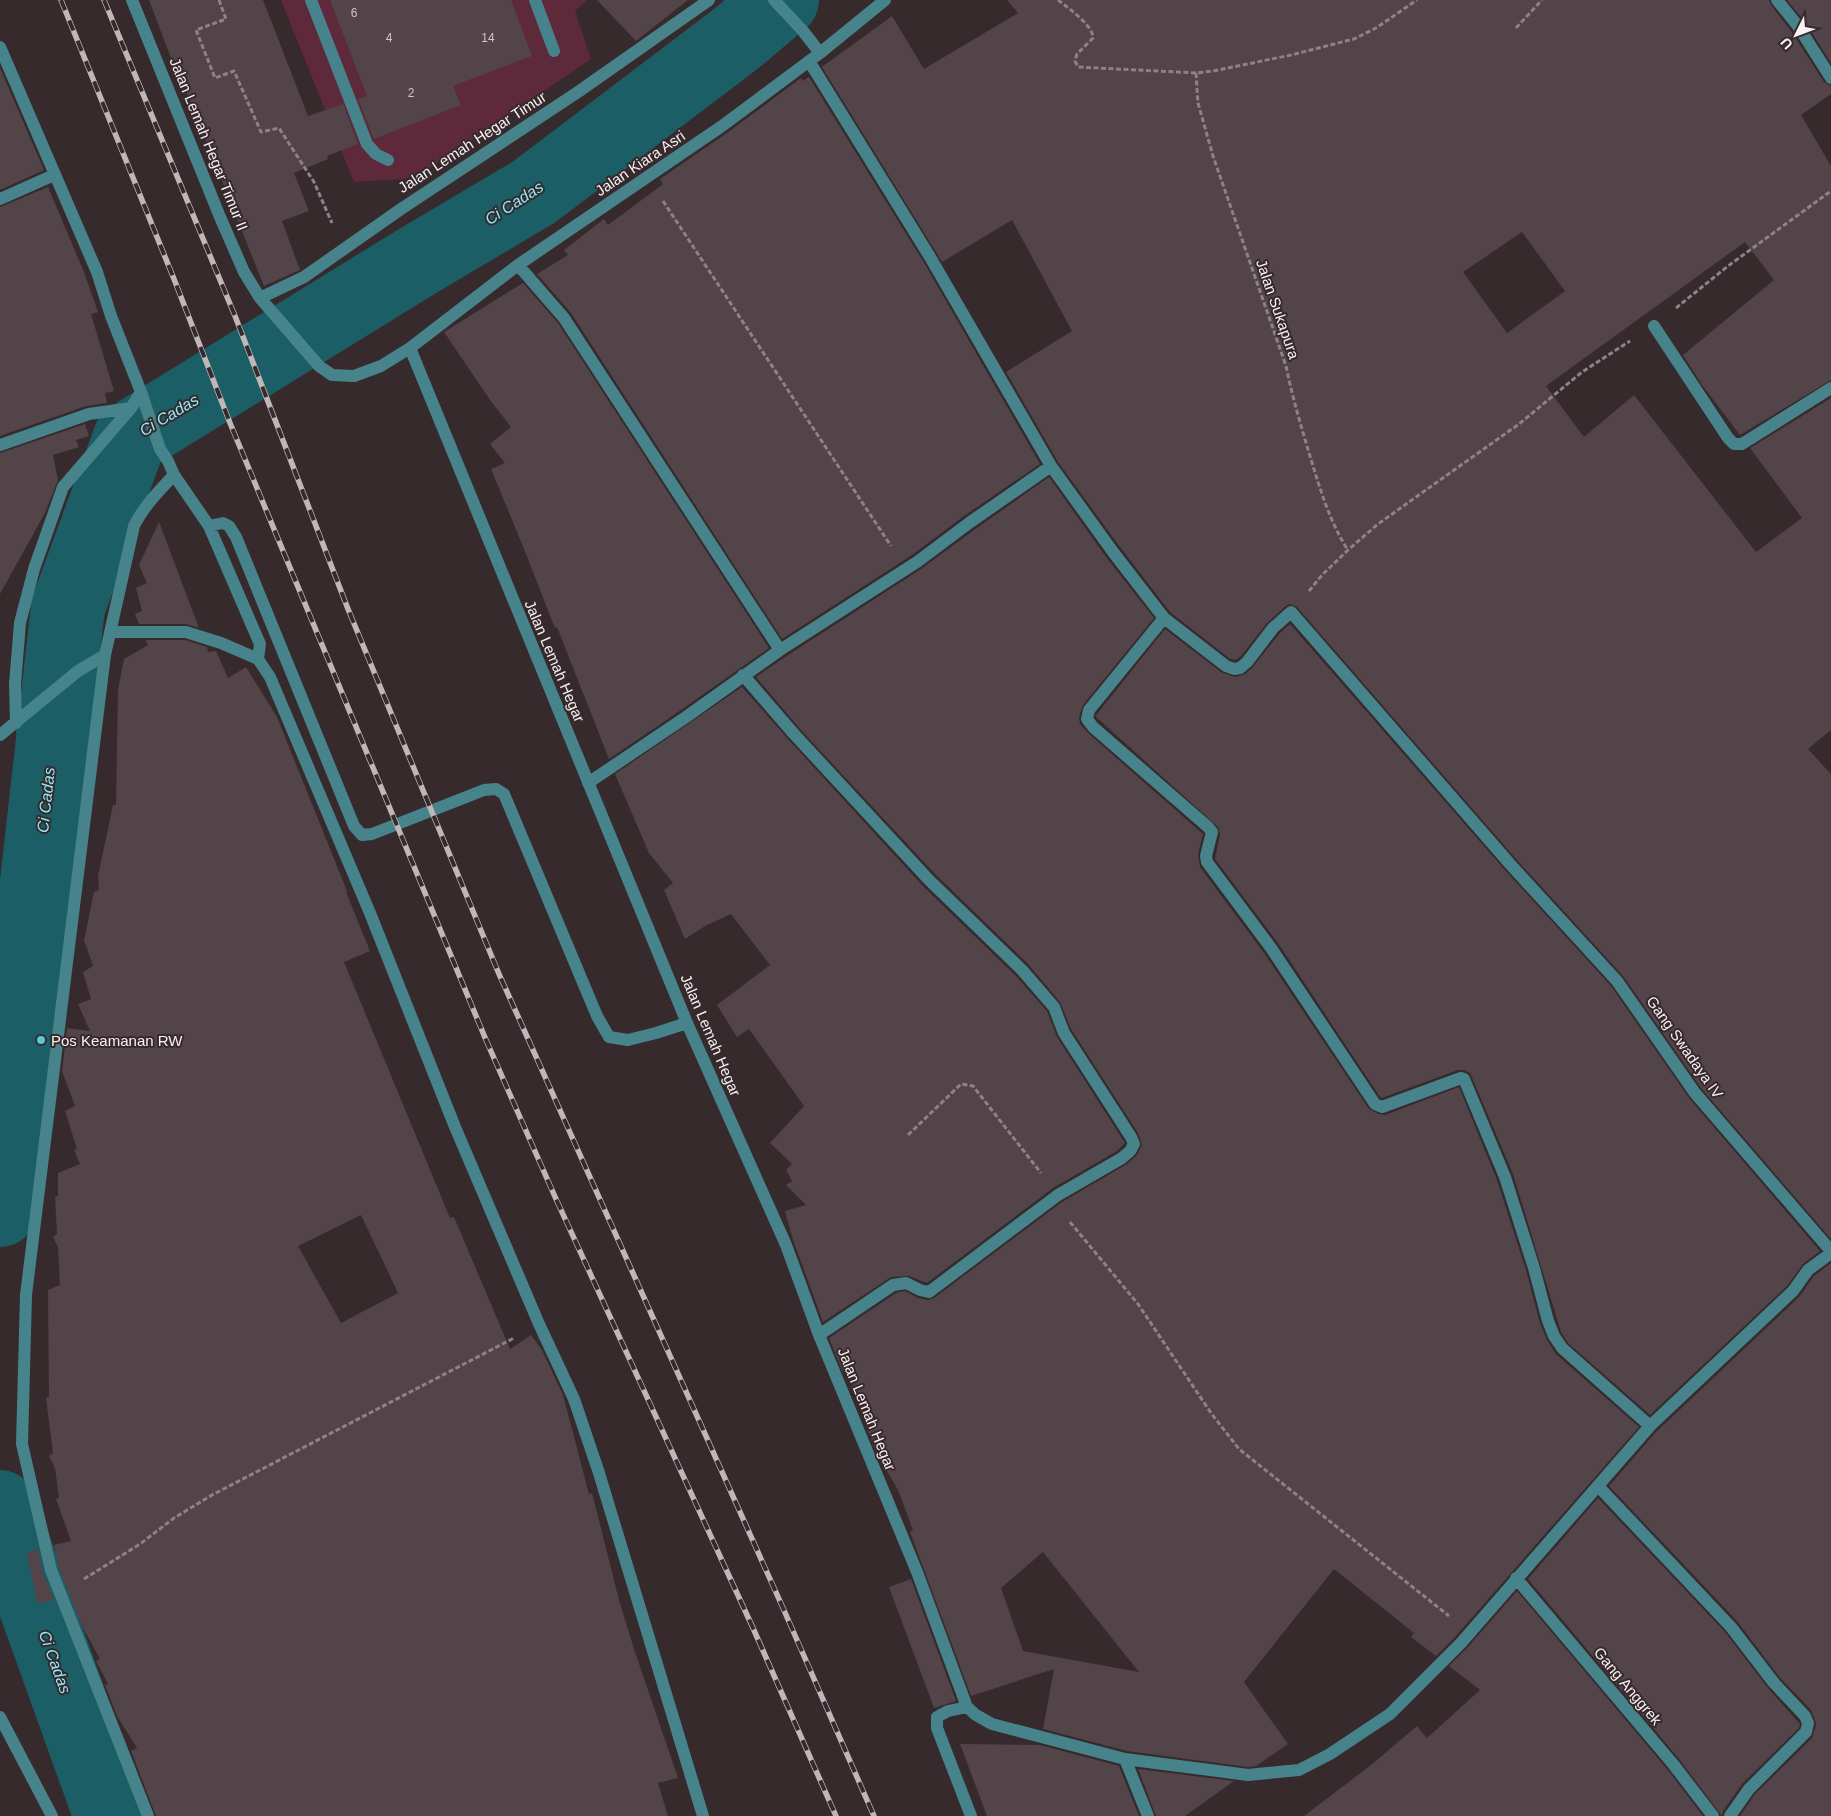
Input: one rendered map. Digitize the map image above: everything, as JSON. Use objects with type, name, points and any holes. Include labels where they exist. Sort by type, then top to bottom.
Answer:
[{"type":"street","name":"Jalan Lemah Hegar Timur II","points":[[132,0],[220,217],[244,272],[260,298]]},
{"type":"street","points":[[311,0],[367,144],[376,154],[388,160]]},
{"type":"street","points":[[535,0],[554,51]]},
{"type":"street","name":"Jalan Lemah Hegar Timur","points":[[260,298],[304,277],[401,209],[578,92],[709,0]]},
{"type":"street","points":[[774,0],[803,32],[814,57],[1051,466],[1113,552],[1164,618],[1226,666],[1234,669],[1240,668],[1247,662],[1273,628],[1291,612]]},
{"type":"street","name":"Jalan Kiara Asri","points":[[260,298],[319,366],[332,376],[354,376],[381,366],[410,348],[518,265],[722,126],[814,57],[885,0]]},
{"type":"street","points":[[1778,0],[1798,26],[1831,78]]},
{"type":"street","points":[[0,47],[96,272],[110,316],[142,396],[160,449],[174,475],[209,526],[260,644],[258,659]]},
{"type":"street","points":[[0,200],[54,175]]},
{"type":"street","points":[[518,265],[564,318],[780,650]]},
{"type":"street","points":[[1654,326],[1728,438],[1734,444],[1742,444],[1831,388]]},
{"type":"street","name":"Jalan Lemah Hegar","points":[[410,348],[686,1022],[786,1245],[819,1335],[917,1572],[967,1706]]},
{"type":"street","points":[[16,723],[15,684],[20,623],[34,569],[63,487],[142,396]]},
{"type":"street","points":[[0,445],[88,414],[131,408]]},
{"type":"street","points":[[588,783],[686,717],[780,650],[906,570],[1051,466]]},
{"type":"street","points":[[148,1816],[51,1570],[22,1444],[26,1295],[105,655],[134,526],[138,516],[174,475]]},
{"type":"street","points":[[209,526],[223,523],[230,526],[236,538],[354,826],[362,835],[372,834],[484,790],[496,790],[504,794],[597,1016],[610,1037],[628,1040],[656,1034],[686,1022]]},
{"type":"street","name":"Gang Swadaya IV","points":[[1291,612],[1510,864],[1617,981],[1695,1093],[1831,1252]]},
{"type":"street","points":[[1164,618],[1089,710],[1087,718],[1093,728],[1212,832],[1206,856],[1207,862],[1271,948],[1375,1104],[1382,1107],[1462,1078],[1464,1079],[1505,1177],[1554,1336],[1562,1348],[1650,1426]]},
{"type":"street","points":[[110,632],[186,632],[221,643],[258,659],[270,677],[370,914],[456,1127],[539,1324],[574,1399],[599,1473],[703,1816]]},
{"type":"street","points":[[0,734],[78,671],[105,655]]},
{"type":"street","points":[[743,675],[794,734],[929,880],[1022,970],[1054,1007],[1064,1033],[1134,1144],[1130,1151],[1122,1158],[1055,1198],[929,1292],[920,1290],[906,1282],[893,1285],[819,1335]]},
{"type":"street","points":[[971,1816],[937,1728],[937,1717],[948,1711],[967,1706],[976,1715],[992,1724],[1125,1759],[1248,1775],[1299,1770],[1330,1754],[1390,1714],[1471,1633],[1516,1578],[1650,1426],[1793,1291],[1808,1270],[1831,1252]]},
{"type":"street","points":[[1598,1486],[1732,1627],[1774,1683],[1804,1716],[1808,1724],[1806,1732],[1749,1790],[1730,1816]]},
{"type":"street","name":"Gang Anggrek","points":[[1516,1578],[1661,1750],[1713,1816]]},
{"type":"street","points":[[0,1717],[52,1816]]},
{"type":"street","points":[[1125,1759],[1148,1816]]},
{"type":"path","points":[[219,0],[226,19],[196,30],[215,78],[234,72],[261,132],[279,128],[314,182],[342,249]]},
{"type":"path","points":[[1058,0],[1088,26],[1093,36],[1077,54],[1075,61],[1078,67],[1196,73],[1291,55],[1354,39],[1376,28],[1417,0]]},
{"type":"path","points":[[1516,28],[1542,0]]},
{"type":"path","name":"Jalan Sukapura","points":[[1196,73],[1198,103],[1213,156],[1286,366],[1324,502],[1339,536],[1348,550]]},
{"type":"path","points":[[647,177],[906,570]]},
{"type":"path","points":[[1291,612],[1322,575],[1378,524],[1519,424],[1582,372],[1654,326],[1728,266],[1831,192]]},
{"type":"path","points":[[908,1135],[961,1084],[972,1086],[1055,1198],[1063,1213],[1138,1304],[1211,1413],[1239,1449],[1471,1633]]},
{"type":"path","points":[[60,1594],[140,1544],[174,1518],[212,1495],[365,1417],[539,1324]]},
{"type":"shaded area","points":[[281,0],[587,0],[575,11],[591,59],[416,178],[354,182]]},
{"type":"building","points":[[149,0],[263,0],[308,116],[343,104],[358,144],[327,156],[328,159],[294,173],[309,211],[282,221],[300,270],[264,286],[185,89],[183,90]]},
{"type":"building","points":[[330,0],[511,0],[532,56],[453,86],[461,105],[374,139],[358,99],[367,96]]},
{"type":"building","points":[[597,0],[688,0],[636,41]]},
{"type":"building","points":[[1007,0],[1769,0],[1824,82],[1831,86],[1831,94],[1801,115],[1831,166],[1831,380],[1740,435],[1702,385],[1683,355],[1774,280],[1745,242],[1546,386],[1584,437],[1634,395],[1756,552],[1802,518],[1750,448],[1831,398],[1831,730],[1808,749],[1831,774],[1831,1239],[1701,1088],[1623,976],[1516,859],[1297,607],[1290,604],[1286,606],[1267,623],[1241,656],[1236,660],[1230,659],[1170,612],[1058,462],[1006,372],[1072,331],[1012,220],[942,262],[822,67],[892,16],[924,69],[1018,13]],"holes":[[[1522,232],[1565,291],[1507,333],[1463,272]]]},
{"type":"building","points":[[1787,0],[1831,0],[1831,63],[1805,22]]},
{"type":"building","points":[[0,68],[44,170],[0,190]]},
{"type":"building","points":[[809,77],[923,261],[1040,464],[964,516],[912,555],[782,639],[571,313],[537,274],[568,255],[564,250],[604,219],[608,225],[663,184],[660,179],[727,133],[801,78],[803,81]]},
{"type":"building","points":[[48,187],[84,272],[98,312],[91,314],[114,391],[105,393],[107,403],[86,406],[0,436],[0,207]]},
{"type":"building","points":[[523,283],[558,323],[769,648],[609,759],[557,627],[555,628],[491,469],[505,463],[490,444],[511,427],[490,400],[444,332]]},
{"type":"building","points":[[85,424],[89,436],[76,440],[79,447],[53,455],[58,480],[45,513],[0,594],[0,453]]},
{"type":"building","points":[[1049,477],[1106,557],[1154,618],[1083,705],[1079,717],[1080,724],[1203,834],[1198,854],[1200,867],[1264,953],[1369,1109],[1385,1115],[1459,1087],[1497,1180],[1526,1270],[1540,1323],[1547,1340],[1556,1354],[1639,1427],[1455,1637],[1436,1656],[1411,1637],[1414,1633],[1334,1569],[1244,1682],[1288,1744],[1256,1766],[1248,1767],[1127,1751],[1043,1729],[1054,1669],[971,1696],[910,1532],[913,1530],[898,1490],[877,1454],[866,1426],[877,1419],[850,1388],[854,1384],[842,1370],[829,1338],[896,1293],[905,1291],[918,1298],[928,1300],[934,1298],[1062,1202],[1127,1164],[1137,1155],[1142,1145],[1138,1133],[1071,1029],[1060,1002],[1028,964],[935,874],[800,729],[756,677],[921,569]],"holes":[[[1043,1552],[1139,1672],[1023,1651],[1001,1588]]]},
{"type":"building","points":[[159,522],[199,628],[186,624],[139,624],[135,614],[142,611],[136,588],[147,583],[139,565]]},
{"type":"building","points":[[1290,624],[1504,869],[1611,986],[1689,1098],[1820,1251],[1803,1264],[1787,1286],[1650,1415],[1568,1343],[1561,1332],[1513,1174],[1470,1073],[1458,1070],[1382,1098],[1380,1097],[1278,943],[1215,859],[1220,834],[1218,827],[1096,717],[1165,629],[1221,672],[1235,677],[1245,674],[1252,668],[1279,634]]},
{"type":"building","points":[[146,640],[185,640],[207,647],[208,652],[216,651],[228,678],[246,667],[277,717],[370,951],[344,962],[450,1218],[454,1217],[510,1349],[531,1335],[542,1350],[563,1395],[589,1494],[592,1493],[619,1600],[678,1778],[658,1783],[668,1816],[156,1816],[131,1751],[137,1748],[117,1716],[105,1685],[108,1684],[96,1661],[100,1659],[82,1626],[59,1568],[54,1545],[71,1541],[56,1499],[59,1498],[55,1468],[49,1456],[53,1453],[46,1398],[49,1397],[48,1290],[60,1285],[58,1247],[53,1237],[57,1234],[55,1197],[58,1196],[58,1173],[80,1164],[74,1150],[77,1149],[65,1111],[75,1106],[62,1071],[67,1028],[90,1031],[78,1004],[91,999],[83,972],[93,966],[84,940],[94,892],[99,890],[98,876],[113,805],[116,805],[118,690],[124,659],[148,645]],"holes":[[[361,1215],[398,1293],[341,1323],[298,1246]]]},
{"type":"building","points":[[742,687],[923,886],[1016,976],[1047,1011],[1057,1037],[1125,1143],[1117,1151],[1053,1188],[927,1283],[909,1276],[891,1277],[823,1322],[793,1240],[785,1211],[806,1205],[786,1185],[792,1181],[786,1170],[792,1164],[770,1143],[804,1106],[749,1029],[737,1037],[717,1005],[770,965],[731,914],[705,926],[685,939],[664,890],[673,883],[649,853],[615,774]]},
{"type":"building","points":[[1831,1263],[1831,1816],[1740,1816],[1755,1794],[1812,1738],[1816,1725],[1815,1720],[1811,1710],[1780,1678],[1737,1621],[1609,1486],[1656,1432],[1799,1297],[1814,1276]]},
{"type":"building","points":[[1598,1498],[1725,1632],[1768,1688],[1800,1724],[1799,1728],[1742,1784],[1723,1811],[1722,1816],[1679,1759],[1528,1579]]},
{"type":"building","points":[[38,1549],[43,1572],[54,1600],[37,1603],[27,1552]]},
{"type":"building","points":[[911,1579],[956,1701],[934,1708],[889,1587]]},
{"type":"building","points":[[1517,1591],[1667,1769],[1703,1816],[1304,1816],[1371,1765],[1417,1726],[1427,1738],[1480,1690],[1449,1666]]},
{"type":"building","points":[[960,1744],[1040,1745],[1119,1766],[1139,1816],[987,1816]]},
{"type":"building","points":[[1138,1769],[1234,1781],[1185,1816],[1156,1816]]},
{"type":"waterway","name":"Ci Cadas","points":[[0,1210],[68,607],[130,438],[416,262],[534,192],[737,38],[782,0]]},
{"type":"waterway","points":[[22,731],[56,705]]},
{"type":"waterway","name":"Ci Cadas","points":[[0,1507],[111,1816]]},
{"type":"railway","points":[[61,0],[230,423],[486,1040],[556,1199],[753,1628],[836,1816]]},
{"type":"railway","points":[[104,0],[235,316],[348,609],[499,974],[874,1816]]},
{"type":"place","name":"Pos Keamanan RW","points":[[41,1040]]}]
